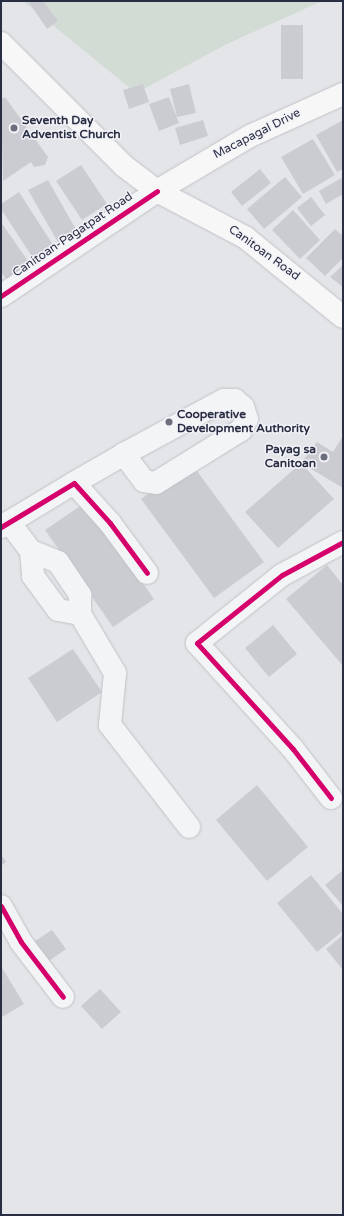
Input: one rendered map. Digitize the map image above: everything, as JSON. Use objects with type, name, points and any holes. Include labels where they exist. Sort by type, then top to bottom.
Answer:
[{"type":"main road","name":"Canitoan Road","points":[[1,43],[124,166],[165,186],[246,238],[343,317]]},
{"type":"main road","name":"Macapagal Drive","points":[[165,186],[250,136],[343,94]]},
{"type":"street","name":"Canitoan-Pagatpat Road","points":[[1,296],[165,186]]},
{"type":"street","points":[[124,454],[144,481],[156,483],[241,430],[247,419],[243,407],[235,400],[224,400],[124,454],[5,524],[31,551],[33,576],[58,610],[80,614],[115,673],[110,725],[189,826]]},
{"type":"street","points":[[74,483],[110,523],[147,573]]},
{"type":"street","points":[[331,798],[293,749],[197,643],[282,575],[343,542]]},
{"type":"street","points":[[1,906],[21,942],[63,997]]},
{"type":"shaded area","points":[[23,1],[322,1],[227,44],[136,93]]},
{"type":"building","points":[[28,1],[43,1],[58,21],[47,29]]},
{"type":"building","points":[[281,25],[303,25],[303,79],[281,79]]},
{"type":"building","points":[[143,84],[149,102],[129,109],[123,90]]},
{"type":"building","points":[[189,84],[196,113],[177,117],[170,89]]},
{"type":"building","name":"Seventh Day Adventist Church","points":[[5,97],[48,157],[45,165],[34,167],[31,162],[3,181],[1,99]]},
{"type":"building","points":[[169,97],[179,123],[159,131],[149,104]]},
{"type":"building","points":[[203,120],[208,136],[180,145],[175,128]]},
{"type":"building","points":[[343,120],[343,169],[337,172],[316,135]]},
{"type":"building","points":[[313,139],[335,175],[303,194],[281,157]]},
{"type":"building","points":[[81,165],[107,204],[82,220],[56,181]]},
{"type":"building","points":[[260,169],[271,183],[242,206],[231,192]]},
{"type":"building","points":[[285,177],[302,197],[264,229],[247,209]]},
{"type":"building","points":[[343,177],[343,194],[326,204],[319,191]]},
{"type":"building","points":[[48,180],[78,233],[59,244],[28,190]]},
{"type":"building","points":[[19,192],[55,248],[35,261],[1,209],[1,204]]},
{"type":"building","points":[[311,197],[325,215],[311,226],[297,208]]},
{"type":"building","points":[[293,210],[320,240],[300,259],[272,230]]},
{"type":"building","points":[[1,222],[30,264],[7,280],[1,272]]},
{"type":"building","points":[[335,229],[343,236],[343,258],[325,276],[306,258]]},
{"type":"building","points":[[343,265],[343,287],[330,277]]},
{"type":"building","name":"Payag sa Canitoan","points":[[343,436],[343,488],[301,463],[317,442],[333,452]]},
{"type":"building","points":[[191,463],[264,562],[214,598],[141,499]]},
{"type":"building","points":[[301,463],[334,499],[278,548],[245,512]]},
{"type":"building","points":[[86,502],[154,599],[113,627],[45,530]]},
{"type":"building","points":[[327,565],[343,585],[343,666],[286,599]]},
{"type":"building","points":[[273,625],[297,654],[269,677],[245,648]]},
{"type":"building","points":[[73,649],[102,692],[57,722],[28,678]]},
{"type":"building","points":[[257,785],[308,847],[267,881],[216,820]]},
{"type":"building","points":[[1,854],[6,862],[1,866]]},
{"type":"building","points":[[343,870],[343,906],[325,885]]},
{"type":"building","points":[[311,875],[343,914],[343,931],[317,952],[277,903]]},
{"type":"building","points":[[52,930],[66,949],[43,965],[29,945]]},
{"type":"building","points":[[343,935],[343,970],[326,949]]},
{"type":"building","points":[[1,966],[24,1004],[2,1017],[1,1015]]},
{"type":"building","points":[[100,989],[121,1012],[102,1029],[81,1006]]},
{"type":"cycle path","points":[[1,296],[157,191]]},
{"type":"cycle path","points":[[1,527],[74,483],[110,523],[147,573]]},
{"type":"cycle path","points":[[331,798],[293,749],[197,643],[282,575],[343,542]]},
{"type":"cycle path","points":[[1,906],[21,942],[63,997]]},
{"type":"place","name":"Seventh Day Adventist Church","points":[[14,128]]},
{"type":"place","name":"Cooperative Development Authority","points":[[169,422]]},
{"type":"place","name":"Payag sa Canitoan","points":[[324,457]]}]
